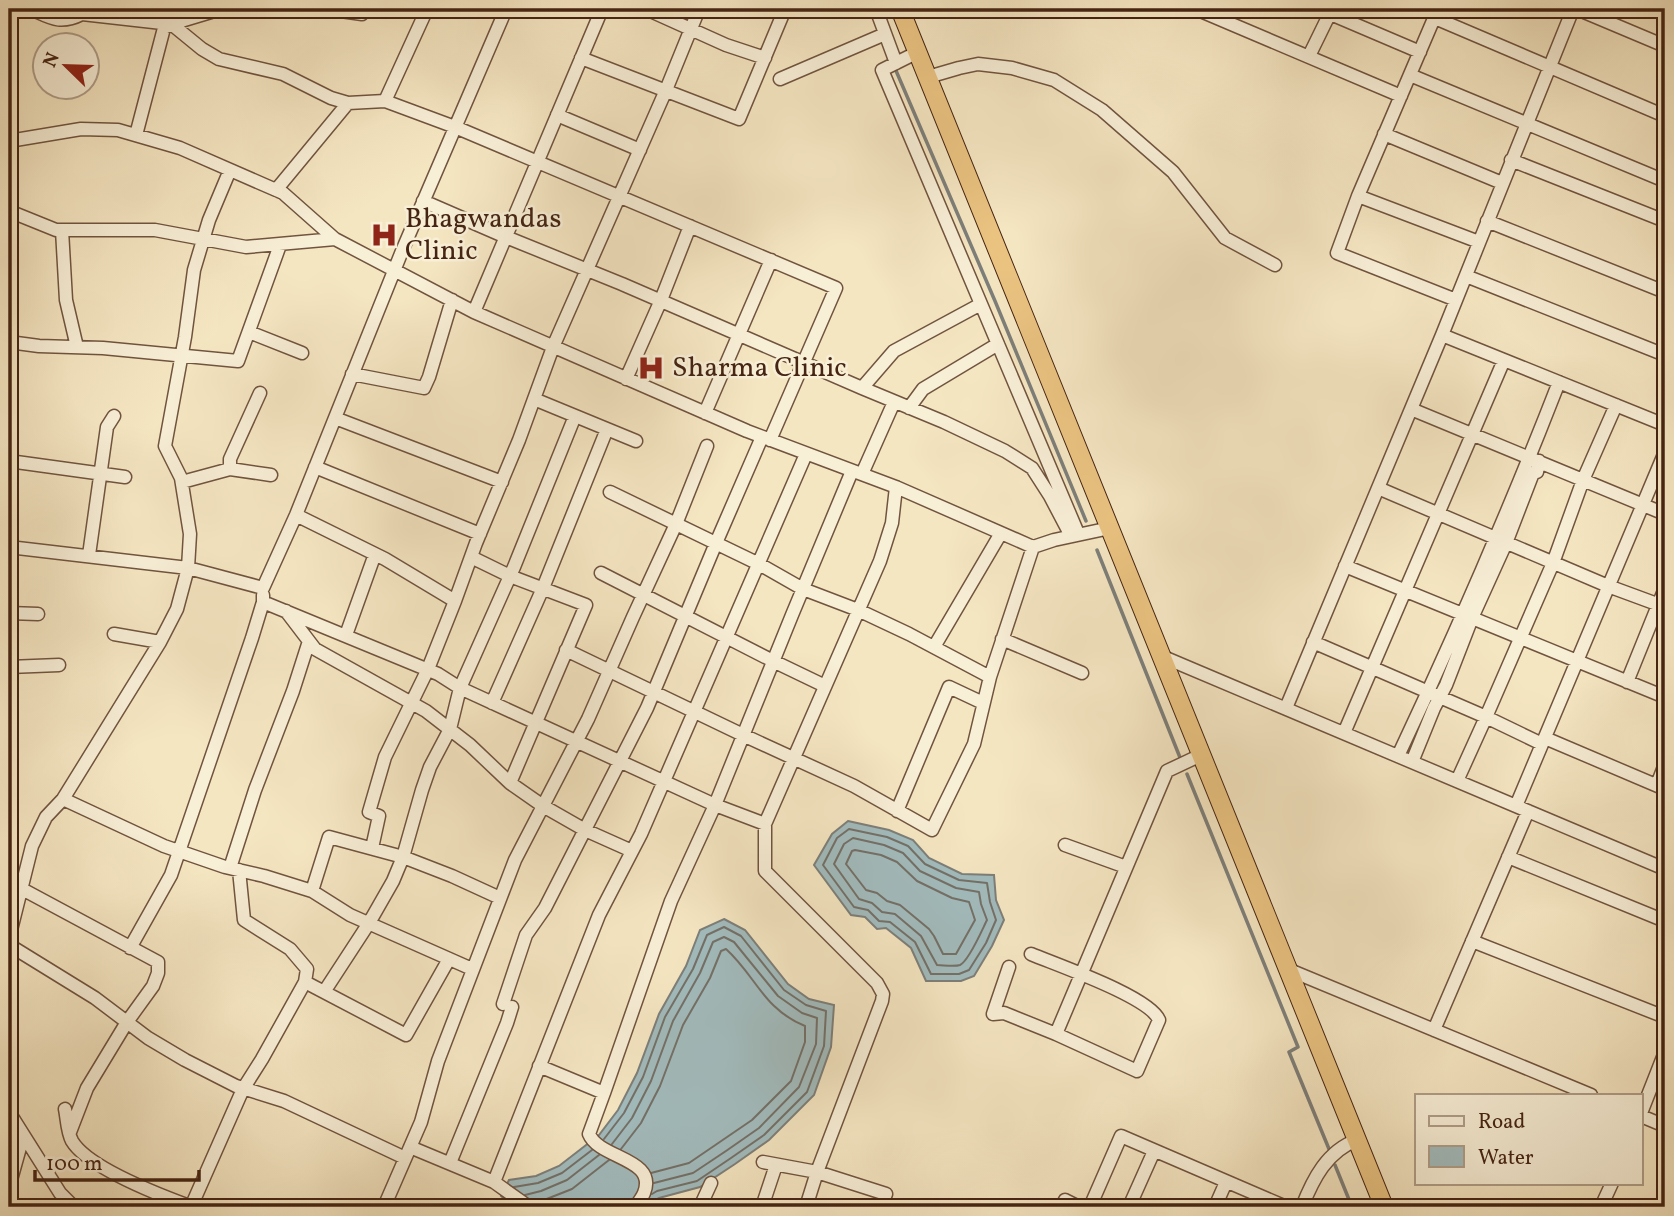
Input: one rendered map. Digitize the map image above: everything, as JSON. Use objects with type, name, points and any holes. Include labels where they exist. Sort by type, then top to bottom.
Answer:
[{"type":"highway","points":[[900,9],[1384,1207]]},
{"type":"street","points":[[31,9],[53,19],[71,19],[82,11],[171,24]]},
{"type":"street","points":[[157,9],[171,24],[219,59],[282,74],[331,98],[348,103],[384,100],[455,127],[836,288],[716,543],[654,691],[621,761],[545,908],[526,935],[507,1006],[450,1163]]},
{"type":"street","points":[[136,135],[164,28],[211,12],[212,9]]},
{"type":"street","points":[[327,9],[362,14]]},
{"type":"street","points":[[384,100],[427,9]]},
{"type":"street","points":[[130,948],[171,875],[252,638],[263,602],[263,588],[296,515],[394,270],[506,9]]},
{"type":"street","points":[[474,312],[602,9]]},
{"type":"street","points":[[646,9],[726,45],[765,58]]},
{"type":"street","points":[[372,848],[379,816],[369,812],[385,757],[428,669],[553,346],[699,9]]},
{"type":"street","points":[[581,58],[739,119],[785,9]]},
{"type":"street","points":[[876,9],[896,63]]},
{"type":"street","points":[[1196,9],[1401,96]]},
{"type":"street","points":[[1229,23],[1234,9]]},
{"type":"street","points":[[1286,708],[1575,9],[1665,46]]},
{"type":"street","points":[[1309,57],[1327,10],[1420,52]]},
{"type":"street","points":[[1456,300],[1337,253],[1357,196],[1437,13],[1549,67],[1665,116]]},
{"type":"street","points":[[780,79],[886,34]]},
{"type":"street","points":[[918,52],[882,70],[998,344],[1075,536]]},
{"type":"street","points":[[928,77],[978,64],[1012,68],[1054,80],[1102,110],[1172,172],[1225,238],[1275,265]]},
{"type":"street","points":[[1410,75],[1665,181]]},
{"type":"street","points":[[276,190],[348,103]]},
{"type":"street","points":[[557,115],[640,150]]},
{"type":"street","points":[[9,141],[81,129],[118,130],[180,148],[284,193],[335,239],[474,312],[766,438],[895,487],[1033,547],[1110,528]]},
{"type":"street","points":[[1384,134],[1502,183]]},
{"type":"street","points":[[1511,160],[1665,221]]},
{"type":"street","points":[[9,938],[12,915],[22,889],[32,846],[46,817],[63,799],[177,610],[188,568],[190,534],[181,482],[165,446],[194,270],[209,220],[230,170]]},
{"type":"street","points":[[1357,196],[1479,242]]},
{"type":"street","points":[[423,201],[661,300],[1005,451],[1032,468],[1075,536]]},
{"type":"street","points":[[9,211],[57,230],[155,230],[246,247],[335,239]]},
{"type":"street","points":[[1487,221],[1665,292]]},
{"type":"street","points":[[626,379],[690,226]]},
{"type":"street","points":[[62,230],[66,300],[77,347]]},
{"type":"street","points":[[9,342],[238,361],[280,245]]},
{"type":"street","points":[[705,413],[771,260]]},
{"type":"street","points":[[1466,276],[1665,355]]},
{"type":"street","points":[[352,374],[424,388],[452,300]]},
{"type":"street","points":[[862,388],[894,351],[981,304]]},
{"type":"street","points":[[249,331],[302,353]]},
{"type":"street","points":[[1442,335],[1665,425]]},
{"type":"street","points":[[909,408],[923,389],[998,344]]},
{"type":"street","points":[[1343,733],[1504,359]]},
{"type":"street","points":[[1412,762],[1434,695],[1534,460],[1559,382]]},
{"type":"street","points":[[230,469],[230,458],[260,393]]},
{"type":"street","points":[[534,399],[636,441]]},
{"type":"street","points":[[635,1207],[645,1191],[646,1178],[643,1171],[629,1161],[606,1151],[592,1141],[589,1134],[671,901],[715,805],[803,589],[857,472],[894,402]]},
{"type":"street","points":[[1457,780],[1553,563],[1583,480],[1616,405]]},
{"type":"street","points":[[1411,409],[1665,514]]},
{"type":"street","points":[[89,555],[107,427],[114,416]]},
{"type":"street","points":[[324,992],[393,881],[403,857],[430,767],[450,729],[460,688],[510,576],[575,416]]},
{"type":"street","points":[[335,418],[502,482]]},
{"type":"street","points":[[492,703],[543,588],[607,429]]},
{"type":"street","points":[[384,1207],[421,1122],[438,1061],[515,860],[578,742],[676,524],[707,446]]},
{"type":"street","points":[[1434,1030],[1508,857],[1543,741],[1665,452]]},
{"type":"street","points":[[495,1182],[600,915],[695,712],[806,454]]},
{"type":"street","points":[[9,462],[124,477]]},
{"type":"street","points":[[315,467],[480,534]]},
{"type":"street","points":[[181,482],[230,469],[271,475]]},
{"type":"street","points":[[806,1207],[883,993],[877,983],[765,871],[765,824],[880,561],[892,523],[895,487]]},
{"type":"street","points":[[1378,488],[1608,586],[1662,606]]},
{"type":"street","points":[[610,492],[759,564],[803,589],[858,610],[990,677]]},
{"type":"street","points":[[296,515],[375,554],[455,601]]},
{"type":"street","points":[[934,647],[1001,533]]},
{"type":"street","points":[[9,547],[188,568],[263,588]]},
{"type":"street","points":[[566,650],[855,786],[932,830],[974,744],[990,677],[1033,547]]},
{"type":"street","points":[[346,635],[375,554]]},
{"type":"street","points":[[471,557],[510,576],[586,605],[510,783]]},
{"type":"street","points":[[1345,566],[1665,697]]},
{"type":"street","points":[[600,573],[825,686]]},
{"type":"street","points":[[1627,682],[1662,606],[1665,588]]},
{"type":"street","points":[[263,602],[428,669],[492,703],[715,805],[765,824]]},
{"type":"street","points":[[286,611],[315,649],[426,711],[470,745],[510,783],[542,806],[585,830],[632,851]]},
{"type":"street","points":[[9,613],[38,614]]},
{"type":"street","points":[[114,635],[160,642]]},
{"type":"street","points":[[1002,639],[1082,673]]},
{"type":"street","points":[[65,1109],[71,1140],[84,1154],[121,1176],[192,1207],[243,1088],[305,982],[307,969],[290,949],[244,920],[234,869],[255,790],[309,641]]},
{"type":"street","points":[[1314,642],[1543,741],[1661,787],[1665,764]]},
{"type":"street","points":[[1161,656],[1665,869]]},
{"type":"street","points":[[9,667],[59,665]]},
{"type":"street","points":[[897,811],[948,687],[983,703]]},
{"type":"street","points":[[1398,755],[1434,695]]},
{"type":"street","points":[[1056,1034],[1167,771],[1201,755]]},
{"type":"street","points":[[63,799],[179,852],[312,891],[350,915],[472,969]]},
{"type":"street","points":[[312,891],[328,837],[403,857],[500,898]]},
{"type":"street","points":[[1065,845],[1126,867]]},
{"type":"street","points":[[1508,857],[1665,921]]},
{"type":"street","points":[[22,889],[158,962],[158,973],[153,986],[127,1022],[87,1088],[70,1132]]},
{"type":"street","points":[[1472,942],[1665,1017]]},
{"type":"street","points":[[9,945],[94,998],[148,1038],[185,1060],[243,1088],[284,1101],[408,1152],[450,1163],[495,1182],[529,1207]]},
{"type":"street","points":[[1009,967],[993,1014],[1004,1013],[1137,1071],[1159,1020],[1156,1013],[1133,997],[1031,954]]},
{"type":"street","points":[[305,982],[406,1035],[449,958]]},
{"type":"street","points":[[1287,969],[1589,1094]]},
{"type":"street","points":[[1642,1112],[1665,1052]]},
{"type":"street","points":[[539,1066],[604,1093]]},
{"type":"street","points":[[9,1112],[60,1193],[74,1207]]},
{"type":"street","points":[[1642,1115],[1665,1126]]},
{"type":"street","points":[[1090,1207],[1121,1136],[1286,1207]]},
{"type":"street","points":[[9,1187],[23,1137]]},
{"type":"street","points":[[1302,1207],[1325,1161],[1344,1145],[1356,1140]]},
{"type":"street","points":[[1129,1207],[1154,1151]]},
{"type":"street","points":[[762,1207],[769,1164],[817,1172],[886,1194],[880,1207]]},
{"type":"street","points":[[1215,1207],[1226,1182]]},
{"type":"street","points":[[700,1207],[711,1183]]},
{"type":"street","points":[[1607,1206],[1612,1184]]},
{"type":"street","points":[[1062,1207],[1065,1200],[1079,1207]]},
{"type":"water","points":[[848,821],[889,830],[913,840],[929,858],[962,874],[994,875],[996,900],[1004,920],[974,976],[961,981],[926,981],[911,948],[886,928],[877,929],[865,917],[851,915],[814,865],[832,834]]},
{"type":"water","points":[[724,919],[745,930],[788,984],[809,999],[834,1005],[831,1047],[814,1095],[769,1140],[700,1187],[659,1198],[644,1207],[514,1207],[501,1196],[509,1180],[536,1176],[559,1166],[599,1135],[618,1110],[637,1073],[659,1014],[686,966],[700,930]]},
{"type":"waterway","points":[[894,66],[1086,521]]},
{"type":"waterway","points":[[1097,550],[1181,760]]},
{"type":"waterway","points":[[1187,774],[1298,1047],[1289,1052],[1329,1149]]},
{"type":"waterway","points":[[1335,1165],[1352,1207]]},
{"type":"place","name":"Bhagwandas Clinic","points":[[384,235]]},
{"type":"place","name":"Sharma Clinic","points":[[651,368]]}]
